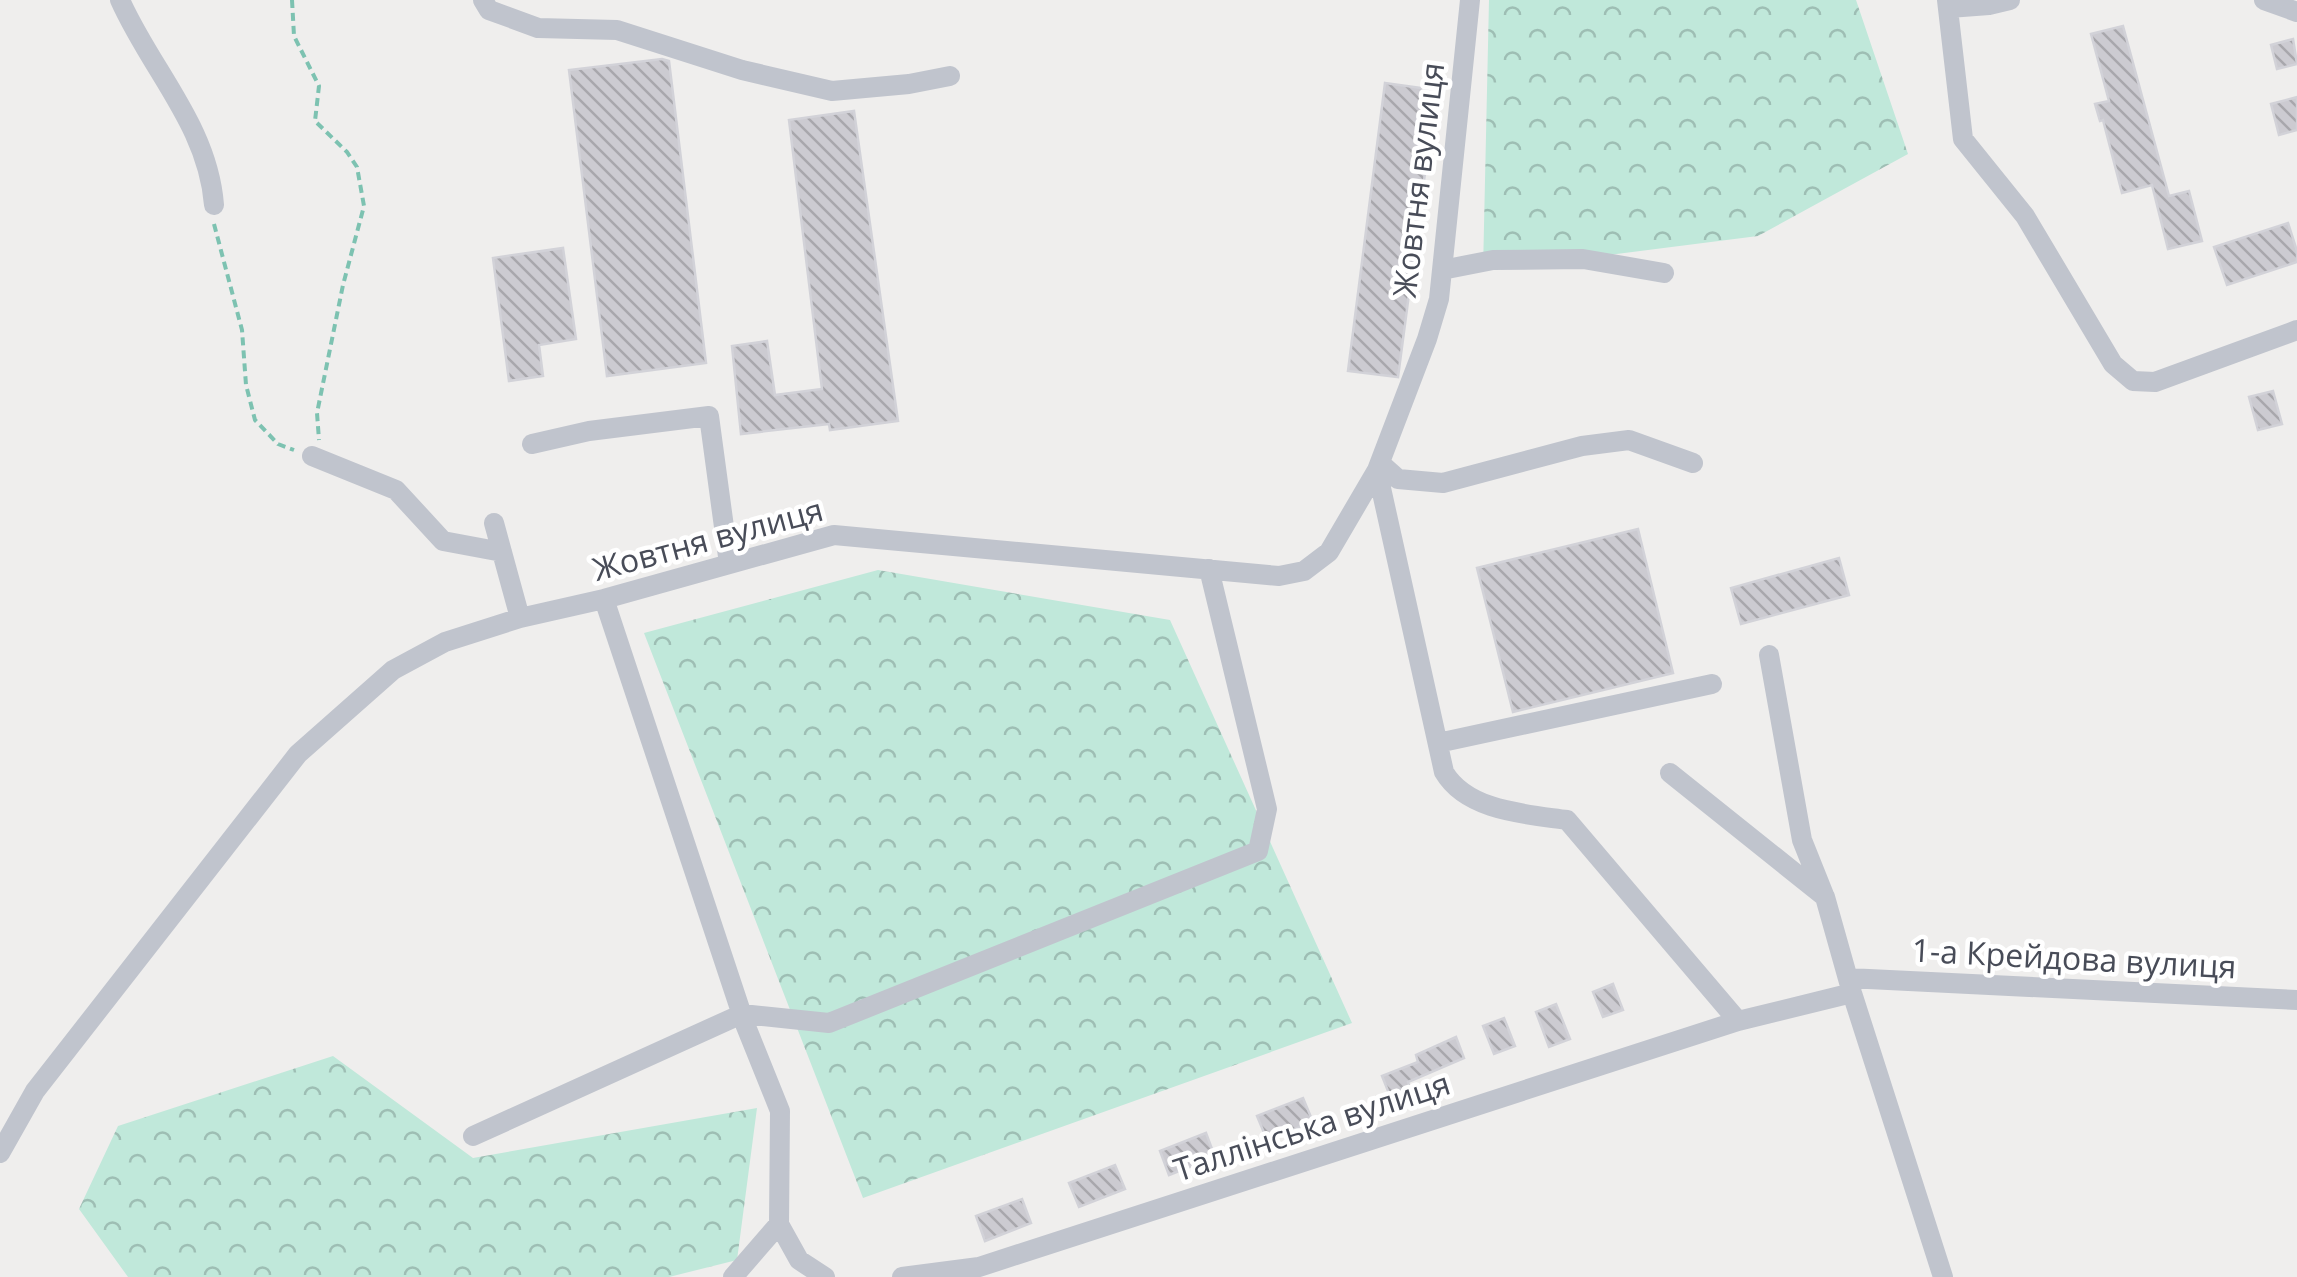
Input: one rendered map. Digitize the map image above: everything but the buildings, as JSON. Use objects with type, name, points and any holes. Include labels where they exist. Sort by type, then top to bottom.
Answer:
[{"type":"street","points":[[120,0],[136,35],[201,143],[212,176],[214,205]]},
{"type":"street","points":[[483,0],[490,10],[538,28],[617,30],[742,70],[832,91],[950,76]]},
{"type":"street","name":"Жовтня вулиця","points":[[0,1153],[35,1092],[298,754],[393,670],[444,642],[520,618],[834,535],[1279,576],[1304,570],[1329,552],[1379,466],[1439,299],[1470,0]]},
{"type":"street","points":[[2010,0],[1989,5],[1948,4],[1962,139],[2025,216],[2113,364],[2133,381],[2155,382],[2297,330]]},
{"type":"street","points":[[2264,0],[2297,12]]},
{"type":"street","points":[[1442,270],[1493,260],[1582,258],[1664,273]]},
{"type":"street","points":[[532,444],[589,431],[709,416],[729,564]]},
{"type":"street","points":[[1379,466],[1398,479],[1442,484],[1582,446],[1629,440],[1693,463]]},
{"type":"street","points":[[312,456],[396,490],[443,541],[502,552]]},
{"type":"street","points":[[1379,466],[1444,772],[1454,788],[1509,812],[1566,820],[1738,1021]]},
{"type":"street","points":[[494,523],[520,618]]},
{"type":"street","points":[[473,1136],[742,1014],[829,1024],[1258,851],[1267,809],[1209,569]]},
{"type":"street","points":[[604,598],[742,1014],[780,1110],[780,1224],[799,1260],[825,1277]]},
{"type":"street","points":[[1769,655],[1802,840],[1825,897],[1943,1277]]},
{"type":"street","points":[[1438,744],[1712,684]]},
{"type":"street","points":[[1670,773],[1825,897]]},
{"type":"street","name":"Таллінська вулиця","points":[[902,1277],[978,1267],[1850,985]]},
{"type":"street","name":"1-а Крейдова вулиця","points":[[1850,985],[2297,1000]]},
{"type":"street","points":[[733,1277],[780,1224]]},
{"type":"path","points":[[292,0],[294,36],[319,86],[315,122],[357,167],[364,206],[343,284],[317,413],[318,439],[338,464]]},
{"type":"path","points":[[214,205],[214,227],[242,330],[246,385],[255,420],[278,444],[312,456]]},
{"type":"green space","points":[[1489,0],[1856,0],[1908,154],[1758,236],[1483,271]]},
{"type":"green space","points":[[878,570],[1170,620],[1352,1023],[863,1198],[644,633]]},
{"type":"green space","points":[[333,1056],[473,1158],[757,1108],[737,1260],[669,1277],[128,1277],[79,1209],[118,1126]]}]
